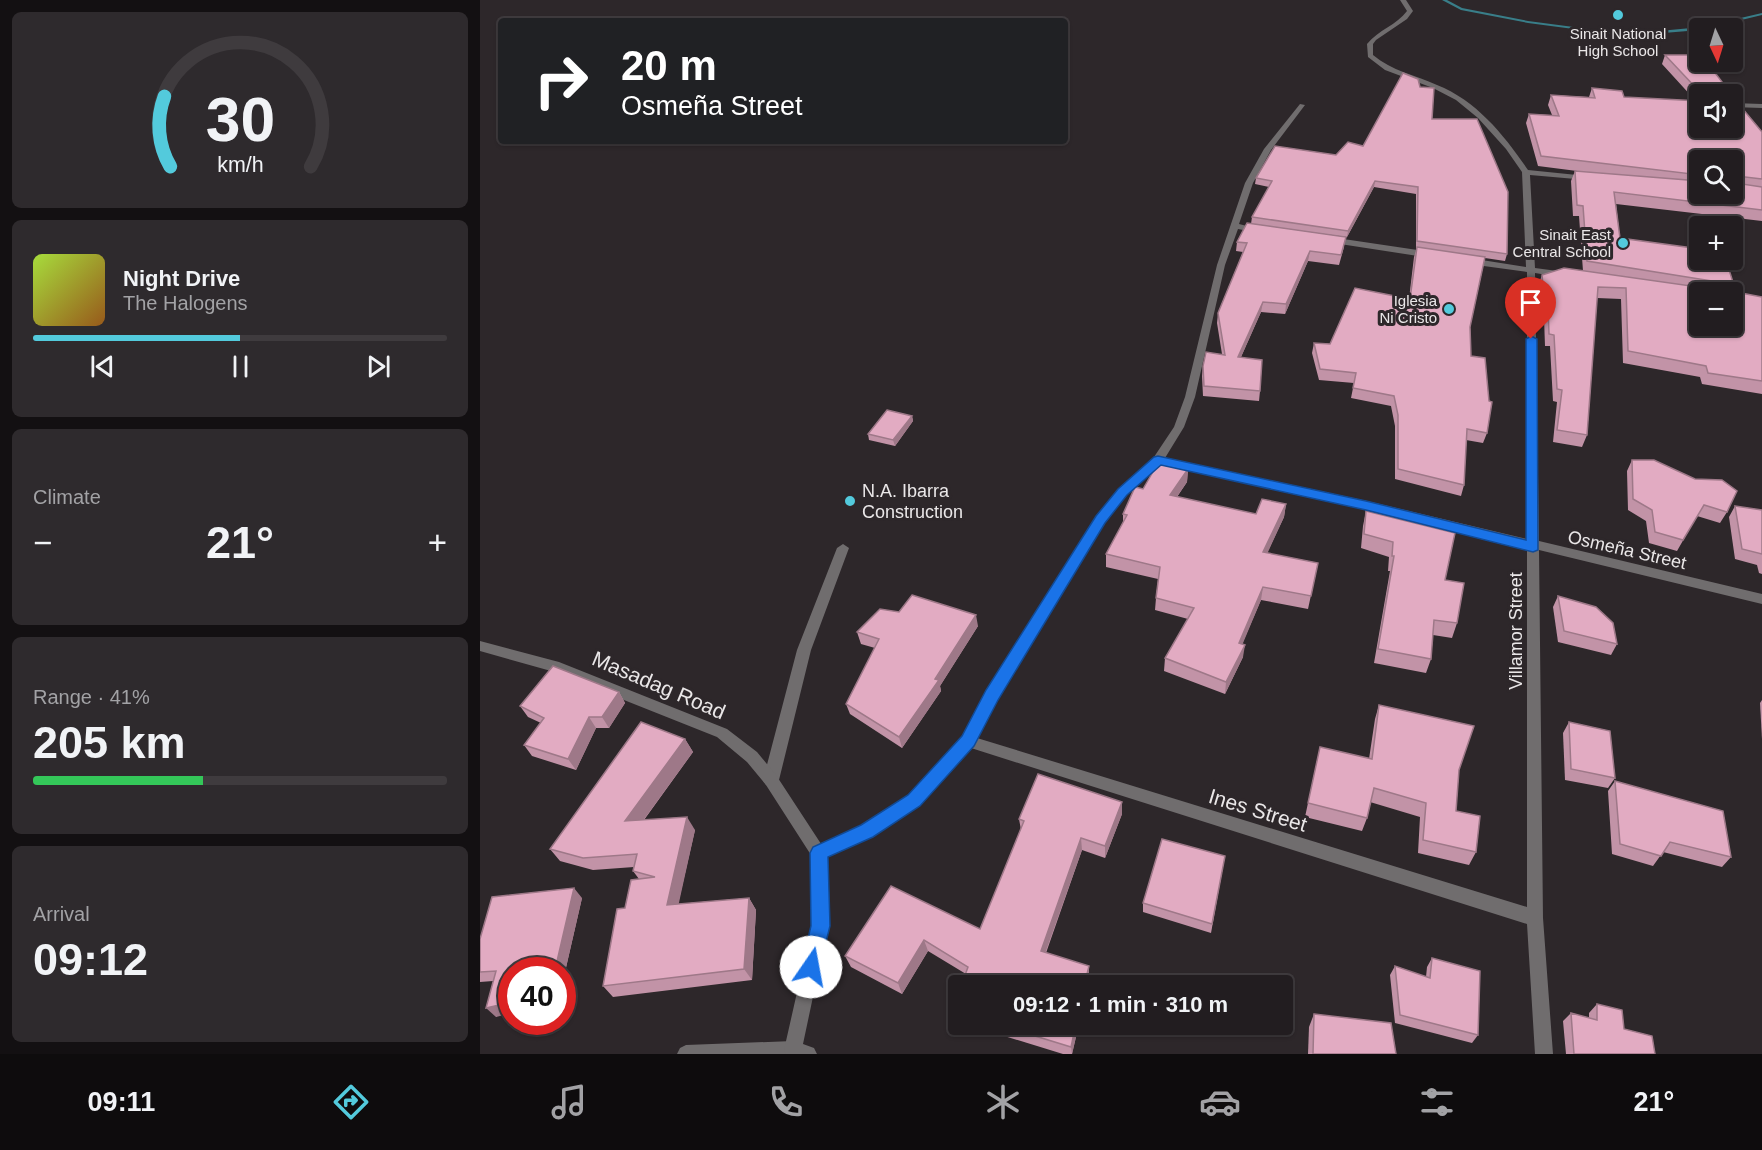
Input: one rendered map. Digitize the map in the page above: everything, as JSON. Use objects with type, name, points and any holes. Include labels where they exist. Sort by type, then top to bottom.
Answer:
[{"type":"street","points":[[1403,0],[1410,11],[1405,18],[1374,39],[1370,44],[1371,56],[1385,67],[1444,90],[1469,106],[1498,131],[1526,172],[1595,178]]},
{"type":"street","points":[[686,1054],[800,1052],[820,926],[819,853],[867,831],[914,800],[968,741],[992,695],[1100,519],[1123,492],[1158,460],[1179,427],[1191,397],[1221,265],[1254,174],[1268,149],[1302,105]]},
{"type":"street","points":[[1743,105],[1759,106],[1762,113]]},
{"type":"street","name":"Villamor Street","points":[[1526,172],[1531,270],[1535,918],[1544,1054]]},
{"type":"street","points":[[1235,226],[1270,231]]},
{"type":"street","points":[[1316,238],[1441,256]]},
{"type":"street","points":[[1464,260],[1576,276]]},
{"type":"street","name":"Osmeña Street","points":[[1158,460],[1366,505],[1533,547],[1762,599]]},
{"type":"street","points":[[771,780],[804,650],[843,548]]},
{"type":"street","name":"Masadag Road","points":[[480,646],[554,666],[722,733],[752,757],[771,780],[819,853]]},
{"type":"street","name":"Ines Street","points":[[968,741],[1535,918]]},
{"type":"building","points":[[1665,55],[1689,55],[1689,72],[1714,72],[1724,84],[1692,84]]},
{"type":"building","points":[[1403,73],[1418,79],[1420,87],[1434,88],[1432,119],[1477,119],[1508,192],[1507,254],[1417,241],[1418,187],[1375,181],[1348,231],[1252,217],[1272,181],[1256,178],[1275,146],[1336,155],[1348,142],[1363,146]]},
{"type":"building","points":[[1592,88],[1622,91],[1624,97],[1689,100],[1689,138],[1743,138],[1743,109],[1762,132],[1762,179],[1743,177],[1743,150],[1689,150],[1689,174],[1541,156],[1529,114],[1559,116],[1551,95],[1595,98]]},
{"type":"building","points":[[1575,171],[1689,180],[1689,201],[1614,192],[1620,238],[1689,247],[1689,270],[1729,270],[1733,282],[1711,282],[1587,261],[1583,206],[1577,205]]},
{"type":"building","points":[[1743,184],[1762,187],[1762,210],[1713,204],[1743,204]]},
{"type":"building","points":[[1247,223],[1346,237],[1341,255],[1310,251],[1286,304],[1263,302],[1238,357],[1262,360],[1260,391],[1204,386],[1203,366],[1206,352],[1225,355],[1218,313],[1247,243],[1237,242]]},
{"type":"building","points":[[1417,247],[1485,257],[1470,327],[1471,356],[1485,358],[1489,401],[1492,402],[1487,433],[1467,429],[1464,485],[1398,469],[1398,415],[1394,396],[1353,388],[1356,373],[1320,369],[1314,343],[1330,344],[1355,288],[1410,299]]},
{"type":"building","points":[[1564,268],[1689,286],[1689,336],[1743,336],[1743,293],[1762,297],[1762,381],[1708,373],[1706,366],[1628,351],[1626,288],[1598,287],[1587,435],[1557,430],[1562,390],[1557,389],[1554,335],[1549,334],[1548,307],[1545,306],[1542,275]]},
{"type":"building","points":[[887,410],[912,416],[893,440],[868,434]]},
{"type":"building","points":[[1632,460],[1654,460],[1695,479],[1722,480],[1737,491],[1727,512],[1704,505],[1683,540],[1655,532],[1652,510],[1633,499]]},
{"type":"building","points":[[1158,463],[1188,469],[1170,495],[1256,514],[1262,499],[1286,504],[1263,552],[1318,563],[1311,596],[1263,587],[1239,643],[1245,645],[1226,682],[1165,658],[1194,608],[1156,598],[1160,567],[1106,554],[1127,515],[1123,514],[1135,487],[1143,489]]},
{"type":"building","points":[[1735,506],[1762,510],[1762,554],[1742,549]]},
{"type":"building","points":[[1366,511],[1455,533],[1445,580],[1464,583],[1457,623],[1434,620],[1431,659],[1378,649],[1394,556],[1392,556],[1393,542],[1364,534]]},
{"type":"building","points":[[912,595],[976,615],[935,679],[939,680],[899,737],[846,704],[879,639],[857,632],[880,609],[899,612]]},
{"type":"building","points":[[1558,596],[1596,607],[1613,623],[1617,644],[1564,631]]},
{"type":"building","points":[[553,666],[619,692],[602,717],[589,717],[568,759],[524,745],[544,718],[520,706]]},
{"type":"building","points":[[1379,705],[1474,726],[1459,770],[1456,811],[1480,816],[1476,852],[1423,840],[1426,803],[1374,788],[1367,818],[1308,803],[1320,747],[1372,759]]},
{"type":"building","points":[[641,722],[685,739],[625,821],[687,817],[667,905],[749,898],[744,969],[603,986],[617,909],[625,908],[631,880],[655,877],[633,871],[637,854],[583,858],[550,849]]},
{"type":"building","points":[[1569,722],[1610,731],[1615,778],[1571,769]]},
{"type":"building","points":[[1038,774],[1122,802],[1105,846],[1081,838],[1041,951],[1089,966],[1087,975],[965,975],[968,967],[924,940],[898,983],[845,956],[891,886],[980,929],[1024,821],[1019,819]]},
{"type":"building","points":[[1615,781],[1723,811],[1731,857],[1670,842],[1661,856],[1620,844]]},
{"type":"building","points":[[1162,839],[1225,856],[1212,924],[1143,903]]},
{"type":"building","points":[[574,888],[558,957],[498,957],[498,1005],[486,1008],[496,971],[480,972],[480,939],[492,897]]},
{"type":"building","points":[[1432,958],[1480,971],[1478,1035],[1400,1015],[1395,966],[1430,978]]},
{"type":"building","points":[[1597,1004],[1622,1010],[1624,1029],[1652,1036],[1655,1054],[1574,1054],[1571,1013],[1597,1020]]},
{"type":"building","points":[[1314,1014],[1391,1023],[1396,1054],[1313,1054]]},
{"type":"building","points":[[1032,1035],[1074,1035],[1071,1047]]},
{"type":"waterway","points":[[1444,0],[1461,9],[1528,22],[1627,35],[1702,28],[1762,14]]},
{"type":"place","name":"Sinait National High School","points":[[1618,15]]},
{"type":"place","name":"Sinait East Central School","points":[[1623,243]]},
{"type":"place","name":"Iglesia Ni Cristo","points":[[1449,309]]},
{"type":"place","name":"N.A. Ibarra Construction","points":[[850,501]]},
{"type":"route","points":[[811,967],[820,926],[819,853],[867,831],[914,800],[968,741],[992,695],[1100,519],[1123,492],[1158,460],[1366,505],[1533,547],[1531,339]]}]
